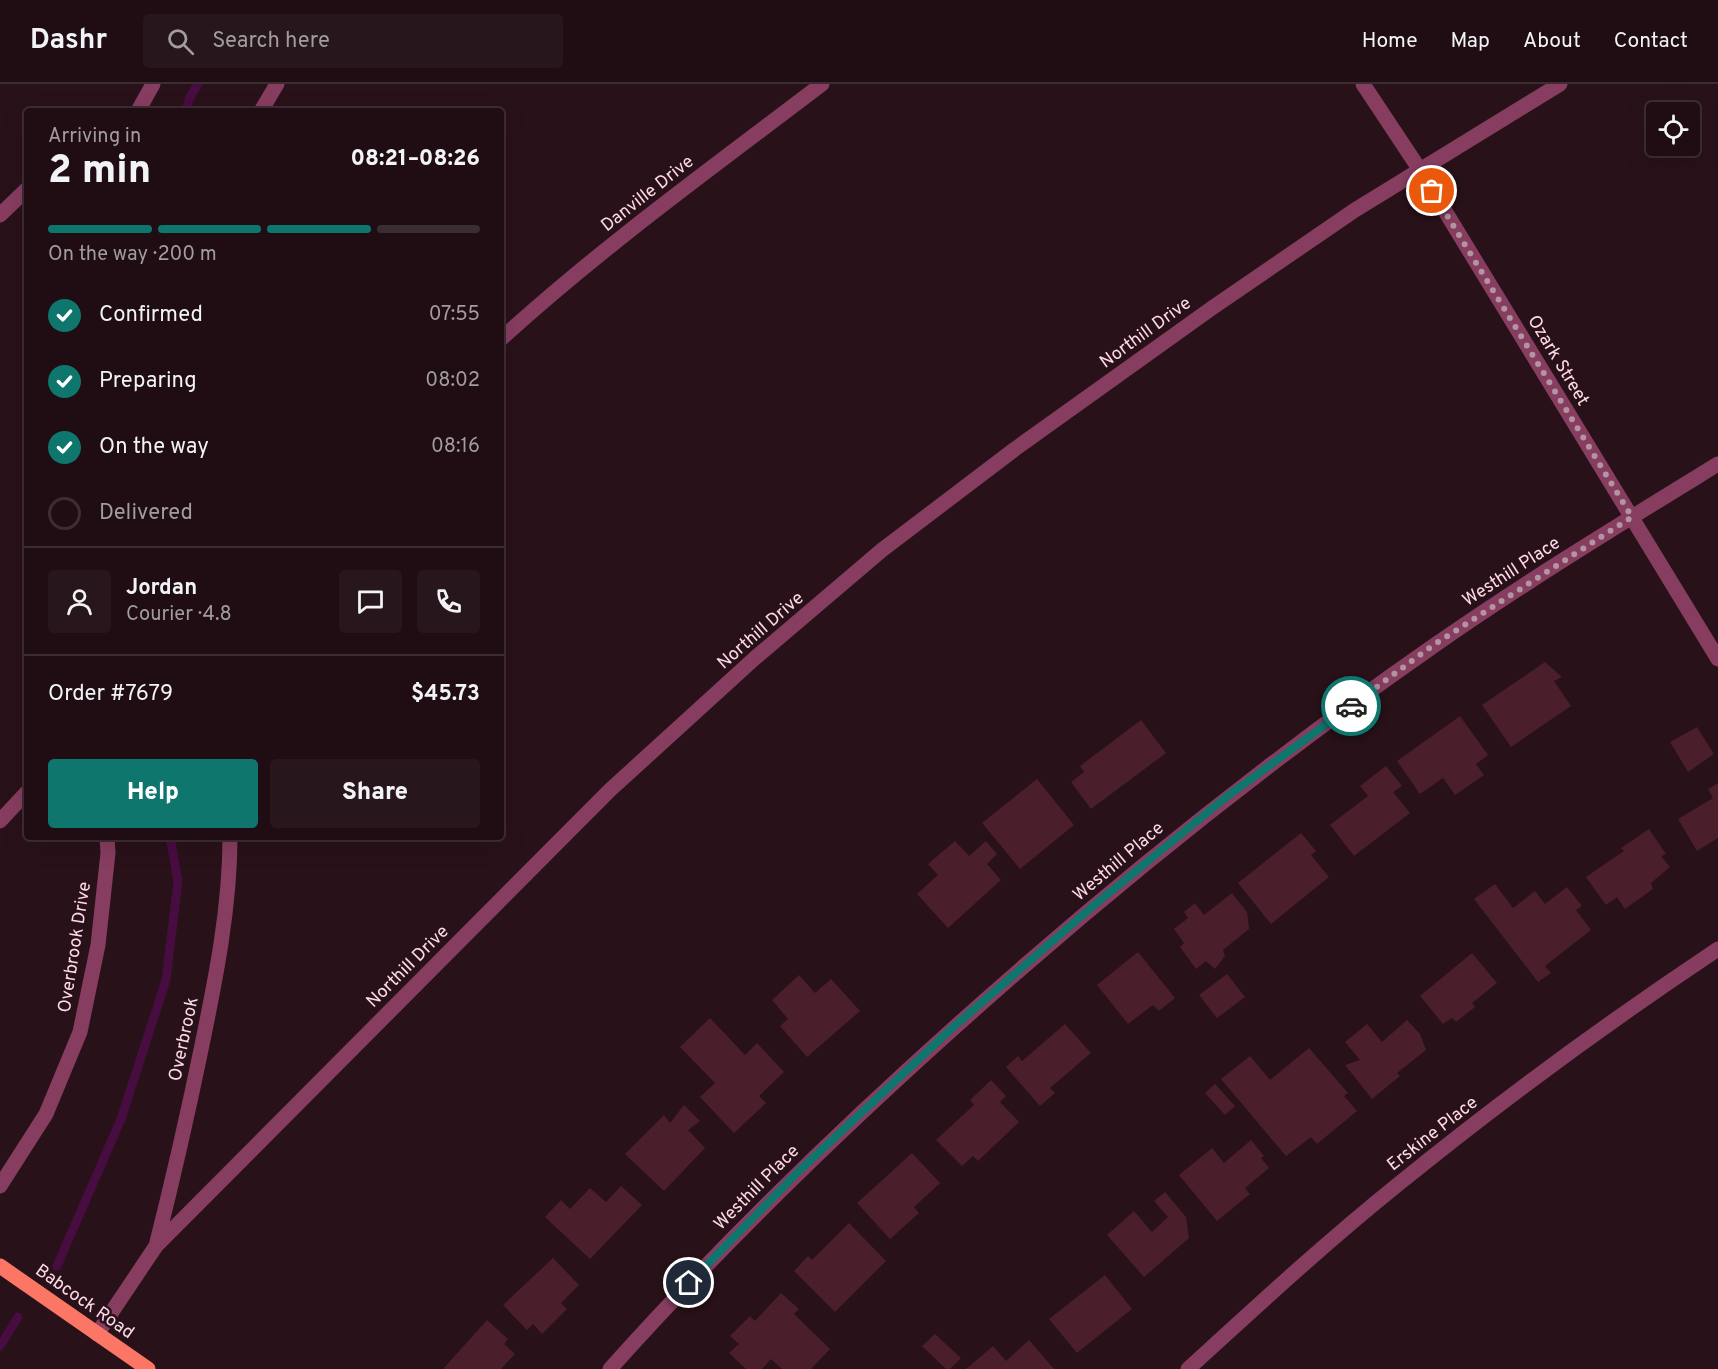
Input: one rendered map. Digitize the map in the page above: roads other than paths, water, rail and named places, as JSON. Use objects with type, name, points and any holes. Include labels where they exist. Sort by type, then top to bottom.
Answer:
[{"type":"main road","name":"Babcock Road","points":[[0,1266],[148,1369]]},
{"type":"street","points":[[140,108],[153,84]]},
{"type":"street","points":[[263,108],[277,84]]},
{"type":"street","name":"Danville Drive","points":[[504,336],[652,213],[822,84]]},
{"type":"street","name":"Ozark Street","points":[[1363,84],[1420,170],[1718,659]]},
{"type":"street","name":"Northill Drive","points":[[97,1334],[156,1246],[610,790],[755,658],[864,566],[1015,449],[1212,308],[1355,210],[1560,84]]},
{"type":"street","points":[[0,215],[24,192]]},
{"type":"street","name":"Westhill Place","points":[[610,1369],[673,1299],[801,1169],[932,1046],[1092,907],[1225,798],[1432,646],[1718,464]]},
{"type":"street","points":[[0,821],[24,795]]},
{"type":"street","name":"Overbrook Drive","points":[[0,1186],[46,1114],[80,1032],[98,945],[108,853],[107,840]]},
{"type":"street","name":"Overbrook","points":[[156,1246],[182,1144],[213,996],[225,914],[230,840]]},
{"type":"street","name":"Erskine Place","points":[[1188,1369],[1395,1186],[1530,1081],[1643,999],[1718,949]]},
{"type":"waterway","points":[[187,108],[198,84]]},
{"type":"waterway","points":[[57,1266],[121,1119],[166,980],[178,881],[171,840]]},
{"type":"waterway","points":[[0,1346],[18,1317]]}]
